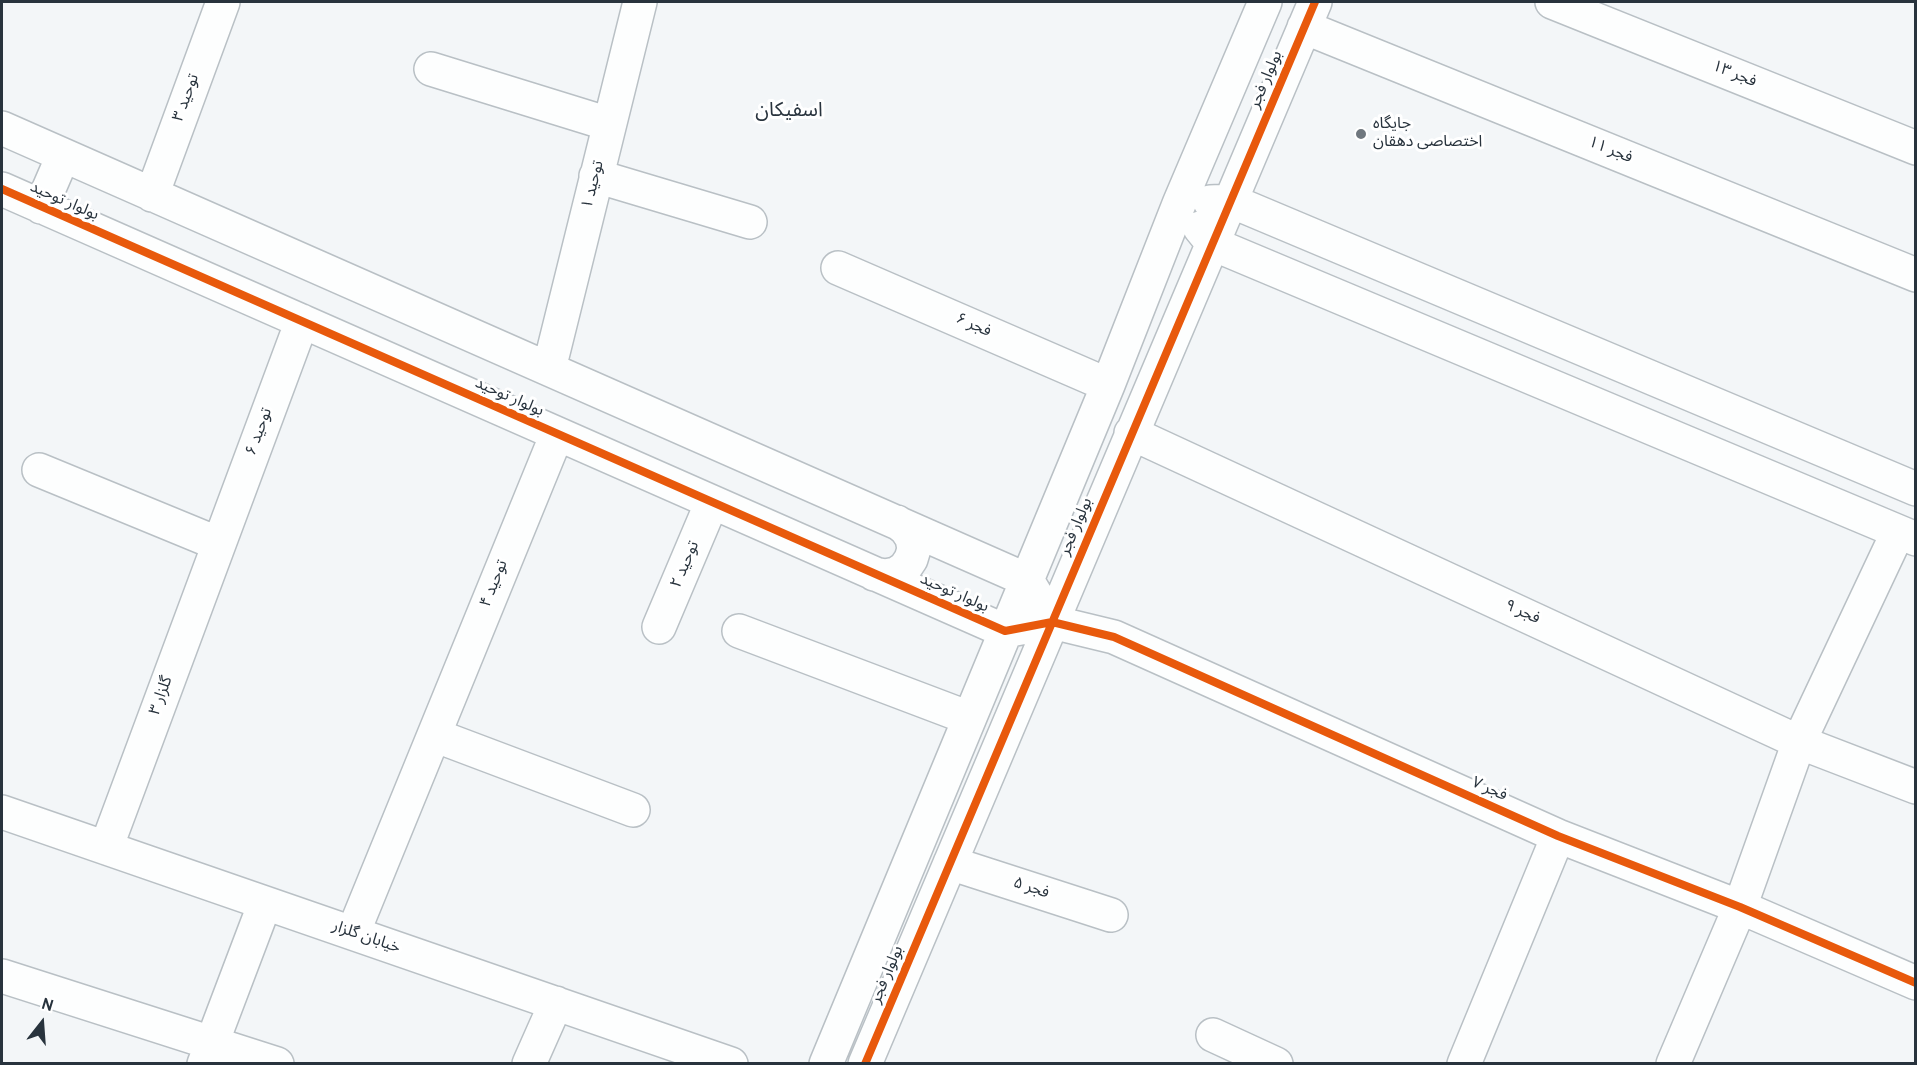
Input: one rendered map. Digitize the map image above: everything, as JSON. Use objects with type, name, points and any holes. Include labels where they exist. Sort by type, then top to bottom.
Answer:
[{"type":"street","name":"توحید ۳","points":[[152,195],[223,2]]},
{"type":"street","name":"توحید ۱","points":[[549,369],[640,2]]},
{"type":"street","name":"بولوار فجر","points":[[826,1064],[1264,2]]},
{"type":"street","name":"فجر ۱۳","points":[[1552,2],[1916,148]]},
{"type":"street","name":"بولوار فجر","points":[[865,1064],[1310,14]]},
{"type":"street","name":"فجر ۱۱","points":[[1310,14],[1916,276]]},
{"type":"street","points":[[431,69],[609,124]]},
{"type":"street","points":[[2,128],[1027,580],[1052,622],[1005,631]]},
{"type":"street","points":[[41,207],[63,156]]},
{"type":"street","points":[[596,176],[750,222]]},
{"type":"street","name":"بولوار توحید","points":[[2,189],[1005,631]]},
{"type":"street","points":[[1179,204],[1231,201],[1916,489]]},
{"type":"street","points":[[1179,204],[1213,244],[1907,536],[1799,742],[1740,907],[1677,1062]]},
{"type":"street","name":"فجر ۶","points":[[838,268],[1107,385]]},
{"type":"street","name":"توحید ۶","points":[[219,543],[302,321]]},
{"type":"street","name":"فجر ۹","points":[[1131,433],[1799,742],[1916,787]]},
{"type":"street","name":"توحید ۴","points":[[353,933],[557,434]]},
{"type":"street","points":[[39,470],[219,543]]},
{"type":"street","name":"توحید ۲","points":[[659,627],[712,502]]},
{"type":"street","points":[[874,574],[885,576],[896,574],[905,568],[911,559],[914,549],[912,538],[897,522]]},
{"type":"street","name":"گلزار ۳","points":[[106,848],[219,543]]},
{"type":"street","name":"فجر ۷","points":[[1052,622],[1114,637],[1558,836],[1740,907],[1916,983]]},
{"type":"street","points":[[739,632],[969,718]]},
{"type":"street","points":[[434,735],[633,810]]},
{"type":"street","name":"خیابان گلزار","points":[[2,812],[730,1064]]},
{"type":"street","points":[[1464,1064],[1558,836]]},
{"type":"street","name":"فجر ۵","points":[[950,863],[1112,915]]},
{"type":"street","points":[[208,1053],[265,903]]},
{"type":"street","points":[[2,976],[208,1053],[277,1064]]},
{"type":"street","points":[[529,1064],[556,1003]]},
{"type":"street","points":[[1213,1035],[1276,1064]]},
{"type":"cycle path","points":[[865,1064],[1315,2]]},
{"type":"cycle path","points":[[2,189],[1005,631],[1052,622],[1114,637],[1558,836],[1740,907],[1916,983]]},
{"type":"place","name":"جایگاه اختصاصی دهقان","points":[[1361,134]]},
{"type":"district","name":"اسفیکان","points":[[789,112]]}]
